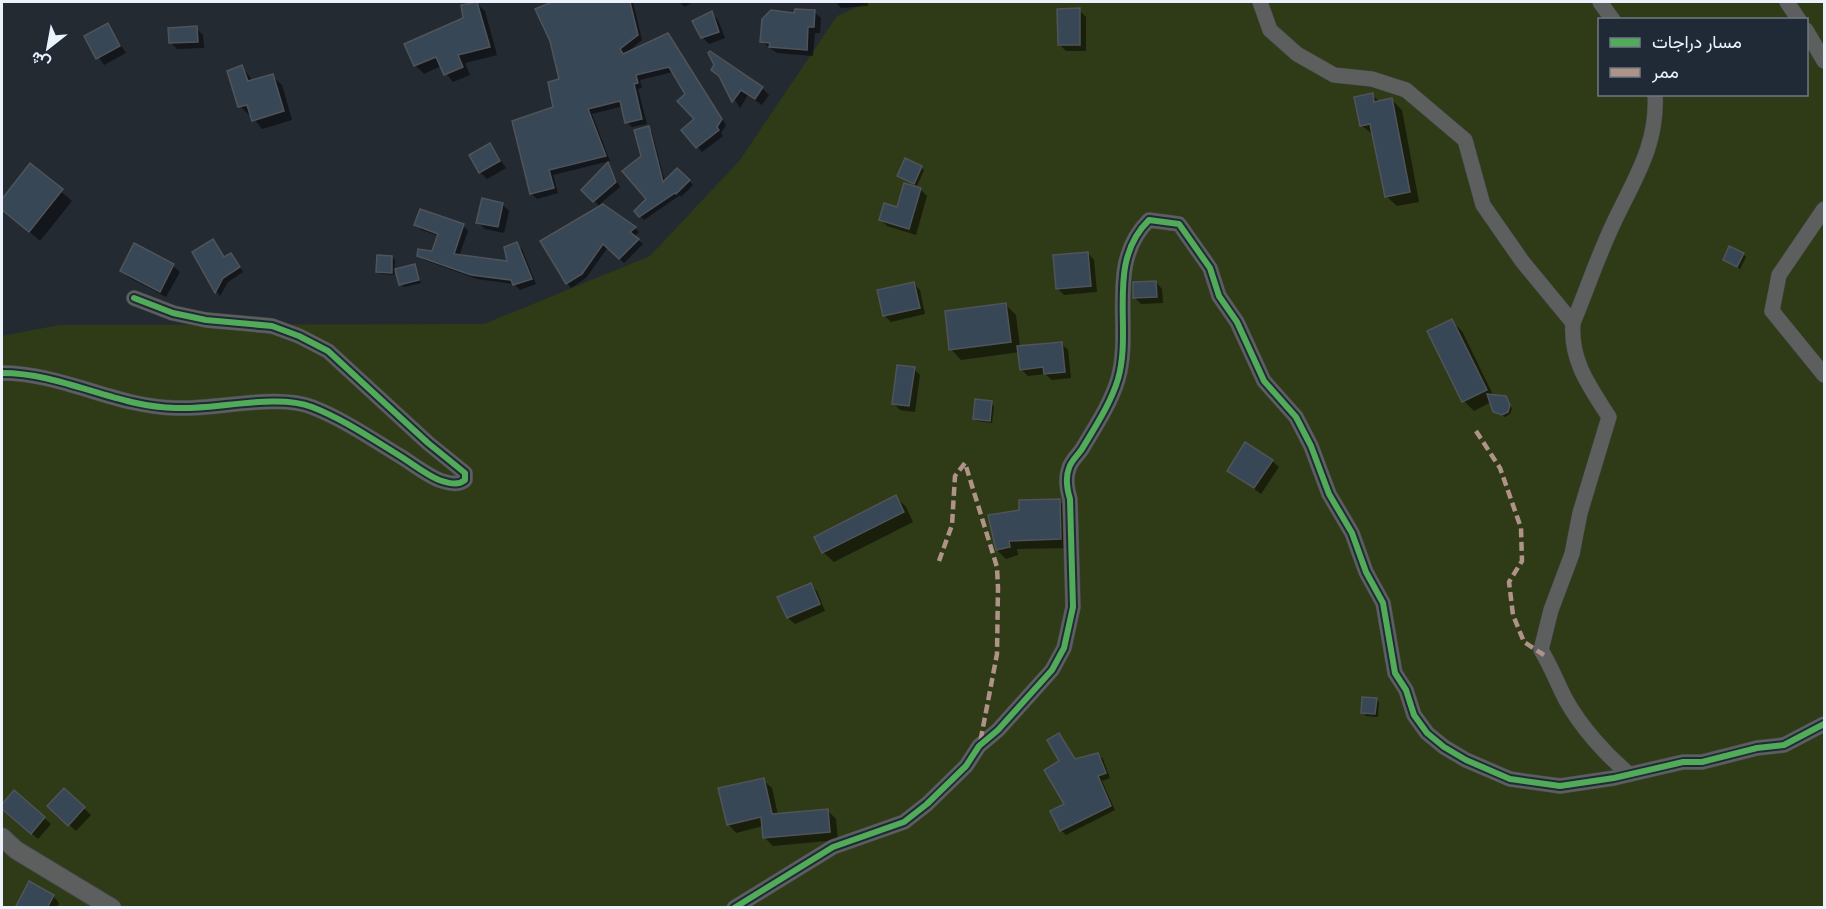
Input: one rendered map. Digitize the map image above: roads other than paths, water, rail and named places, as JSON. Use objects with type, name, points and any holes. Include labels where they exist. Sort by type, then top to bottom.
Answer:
[{"type":"street","points":[[1260,2],[1270,30],[1297,54],[1334,75],[1372,79],[1406,90],[1465,140],[1483,205],[1522,261],[1574,323]]},
{"type":"street","points":[[1600,2],[1612,18]]},
{"type":"street","points":[[1787,2],[1798,18]]},
{"type":"street","points":[[1808,33],[1824,61]]},
{"type":"street","points":[[1629,774],[1602,751],[1566,700],[1555,672],[1541,650],[1551,610],[1572,554],[1582,503],[1609,417],[1578,368],[1572,339],[1574,323],[1614,221],[1642,170],[1656,114],[1655,96]]},
{"type":"street","points":[[1824,209],[1779,275],[1772,311],[1824,375]]},
{"type":"street","points":[[734,908],[833,847],[904,822],[927,804],[966,766],[979,746],[998,730],[1052,670],[1064,648],[1073,607],[1070,499],[1066,486],[1069,466],[1082,449],[1114,392],[1122,352],[1121,316],[1125,266],[1139,229],[1149,220],[1179,224],[1210,268],[1219,296],[1238,322],[1264,381],[1296,417],[1311,446],[1329,494],[1352,532],[1366,572],[1383,603],[1395,673],[1406,690],[1414,715],[1427,733],[1466,760],[1510,779],[1560,786],[1683,762],[1702,762],[1757,748],[1784,745],[1824,724]]},
{"type":"street","points":[[2,373],[42,376],[125,401],[175,408],[268,402],[310,406],[364,433],[436,478],[456,484],[465,480],[465,473],[428,443],[328,351],[299,336],[272,327],[207,320],[173,313],[134,298]]},
{"type":"street","points":[[2,837],[16,850],[112,908]]}]
